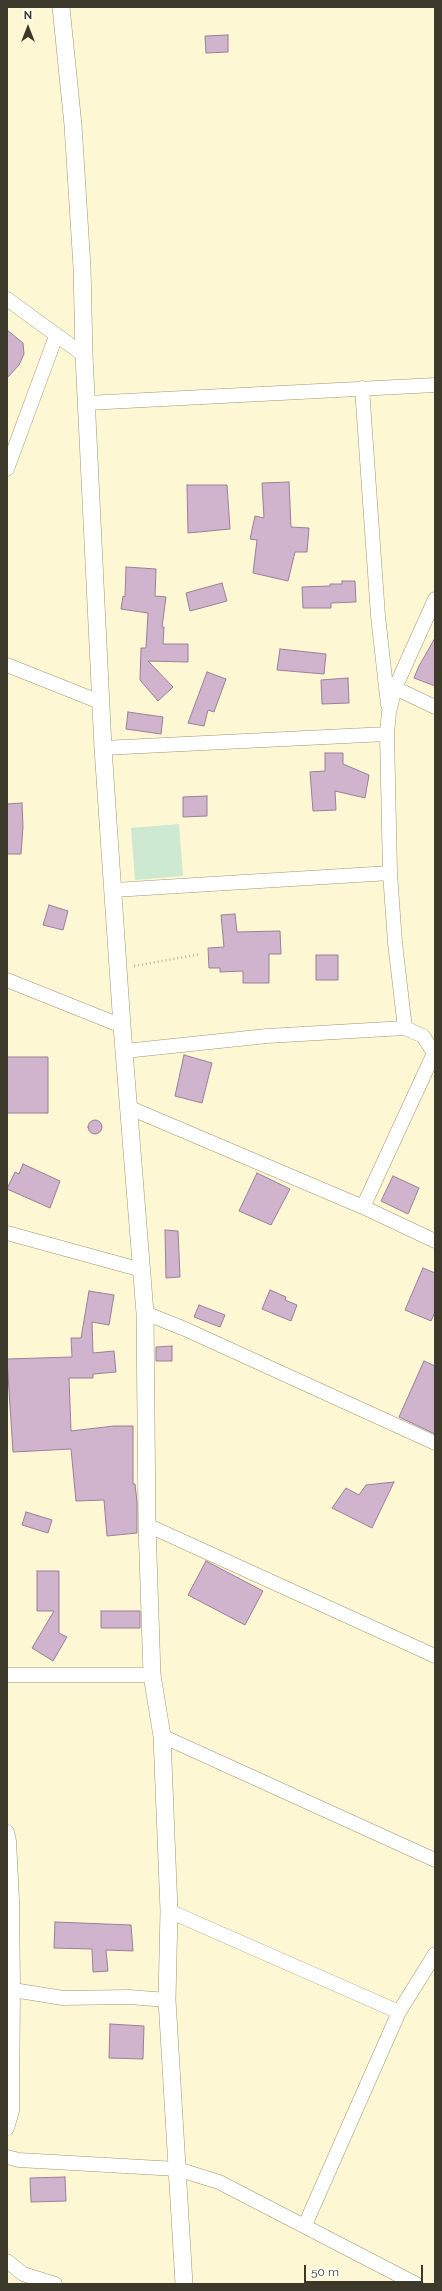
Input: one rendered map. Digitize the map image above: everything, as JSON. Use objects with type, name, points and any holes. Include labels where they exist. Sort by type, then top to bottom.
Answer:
[{"type":"street","points":[[61,7],[75,164],[82,267],[84,355],[100,702],[114,890],[122,1026],[130,1108],[145,1313],[147,1525],[152,1675],[162,1736],[169,1911],[167,2000],[184,2284]]},
{"type":"street","points":[[7,299],[84,355]]},
{"type":"street","points":[[7,469],[56,336]]},
{"type":"street","points":[[87,403],[435,384]]},
{"type":"street","points":[[362,388],[378,616],[389,712]]},
{"type":"street","points":[[405,1028],[395,943],[390,873],[387,734],[389,712],[395,688],[435,599]]},
{"type":"street","points":[[7,665],[100,702]]},
{"type":"street","points":[[395,688],[435,707]]},
{"type":"street","points":[[103,748],[387,734]]},
{"type":"street","points":[[114,890],[390,873]]},
{"type":"street","points":[[7,980],[122,1026]]},
{"type":"street","points":[[125,1051],[267,1036],[368,1028],[405,1028],[423,1036],[435,1052],[430,1077],[362,1207]]},
{"type":"street","points":[[130,1108],[362,1207],[435,1241]]},
{"type":"street","points":[[7,1233],[142,1270]]},
{"type":"street","points":[[145,1313],[185,1329],[435,1443]]},
{"type":"street","points":[[147,1525],[435,1656]]},
{"type":"street","points":[[7,1675],[152,1675]]},
{"type":"street","points":[[162,1736],[435,1860]]},
{"type":"street","points":[[7,1832],[10,1848],[12,2111],[7,2128]]},
{"type":"street","points":[[169,1911],[399,2012]]},
{"type":"street","points":[[305,2225],[399,2012],[435,1954]]},
{"type":"street","points":[[10,1989],[63,1998],[129,1997],[167,2000]]},
{"type":"street","points":[[7,2157],[19,2160],[177,2169],[219,2182],[305,2225],[416,2284]]},
{"type":"street","points":[[7,2261],[22,2279],[55,2284]]},
{"type":"path","points":[[118,969],[201,954]]},
{"type":"green space","points":[[179,824],[183,876],[135,880],[131,828]]},
{"type":"building","points":[[228,35],[228,52],[206,53],[205,36]]},
{"type":"building","points":[[7,330],[23,343],[24,354],[19,365],[7,378]]},
{"type":"building","points":[[289,482],[291,527],[309,528],[307,552],[295,552],[288,581],[253,573],[257,540],[250,539],[255,516],[264,518],[262,483]]},
{"type":"building","points":[[187,485],[227,485],[230,529],[188,533]]},
{"type":"building","points":[[126,567],[156,569],[155,596],[166,597],[162,627],[164,627],[163,644],[188,644],[188,662],[148,661],[173,687],[158,701],[140,680],[141,648],[146,648],[148,613],[121,609],[123,596],[125,597]]},
{"type":"building","points":[[342,581],[355,581],[356,602],[331,603],[331,608],[303,608],[302,587],[330,586],[330,584],[342,584]]},
{"type":"building","points":[[222,583],[227,601],[190,611],[186,593]]},
{"type":"building","points":[[435,638],[435,686],[414,678]]},
{"type":"building","points":[[280,649],[326,654],[324,674],[277,670]]},
{"type":"building","points":[[207,672],[226,679],[214,712],[208,710],[204,726],[188,723]]},
{"type":"building","points":[[348,678],[349,703],[322,704],[321,680]]},
{"type":"building","points":[[128,712],[163,717],[161,734],[126,729]]},
{"type":"building","points":[[325,753],[343,753],[343,764],[369,775],[365,798],[335,791],[336,810],[313,811],[310,772],[325,771]]},
{"type":"building","points":[[207,796],[207,816],[183,817],[183,797]]},
{"type":"building","points":[[22,803],[23,827],[21,854],[7,854],[7,804]]},
{"type":"building","points":[[49,905],[68,911],[63,930],[43,925]]},
{"type":"building","points":[[235,914],[237,932],[280,931],[281,954],[269,954],[269,983],[243,983],[243,971],[220,972],[220,968],[209,968],[208,948],[224,947],[221,915]]},
{"type":"building","points":[[316,955],[338,955],[338,980],[316,980]]},
{"type":"building","points":[[184,1055],[212,1063],[202,1103],[175,1096]]},
{"type":"building","points":[[7,1057],[48,1057],[48,1113],[7,1113]]},
{"type":"building","points":[[95,1120],[100,1122],[102,1127],[100,1132],[95,1134],[90,1132],[88,1127],[90,1122]]},
{"type":"building","points":[[23,1164],[60,1181],[50,1208],[7,1189],[15,1172],[19,1174]]},
{"type":"building","points":[[257,1173],[290,1189],[271,1225],[239,1211]]},
{"type":"building","points":[[393,1176],[419,1188],[408,1214],[381,1201]]},
{"type":"building","points":[[165,1230],[178,1231],[180,1277],[166,1278]]},
{"type":"building","points":[[423,1268],[435,1273],[435,1312],[431,1321],[405,1310]]},
{"type":"building","points":[[270,1290],[286,1297],[285,1300],[297,1305],[291,1321],[262,1309]]},
{"type":"building","points":[[89,1291],[114,1295],[109,1325],[92,1322],[93,1353],[114,1351],[116,1372],[93,1374],[93,1378],[69,1378],[71,1431],[114,1426],[133,1426],[133,1484],[135,1484],[137,1502],[137,1533],[107,1536],[104,1500],[76,1501],[71,1449],[13,1452],[7,1359],[72,1357],[71,1338],[81,1338]]},
{"type":"building","points":[[199,1305],[225,1315],[220,1327],[194,1317]]},
{"type":"building","points":[[172,1346],[172,1361],[156,1361],[156,1347]]},
{"type":"building","points":[[424,1361],[435,1366],[435,1434],[399,1417]]},
{"type":"building","points":[[394,1482],[372,1528],[332,1508],[346,1488],[359,1495],[366,1485]]},
{"type":"building","points":[[26,1512],[52,1520],[48,1533],[22,1525]]},
{"type":"building","points":[[206,1561],[263,1591],[245,1625],[188,1595]]},
{"type":"building","points":[[37,1571],[59,1571],[59,1633],[67,1637],[53,1661],[32,1648],[54,1611],[37,1611]]},
{"type":"building","points":[[101,1611],[140,1611],[140,1628],[101,1628]]},
{"type":"building","points":[[55,1922],[131,1925],[133,1951],[106,1950],[108,1971],[93,1972],[92,1949],[54,1948]]},
{"type":"building","points":[[110,2024],[144,2026],[143,2059],[109,2058]]},
{"type":"building","points":[[65,2177],[66,2201],[31,2202],[30,2178]]}]
